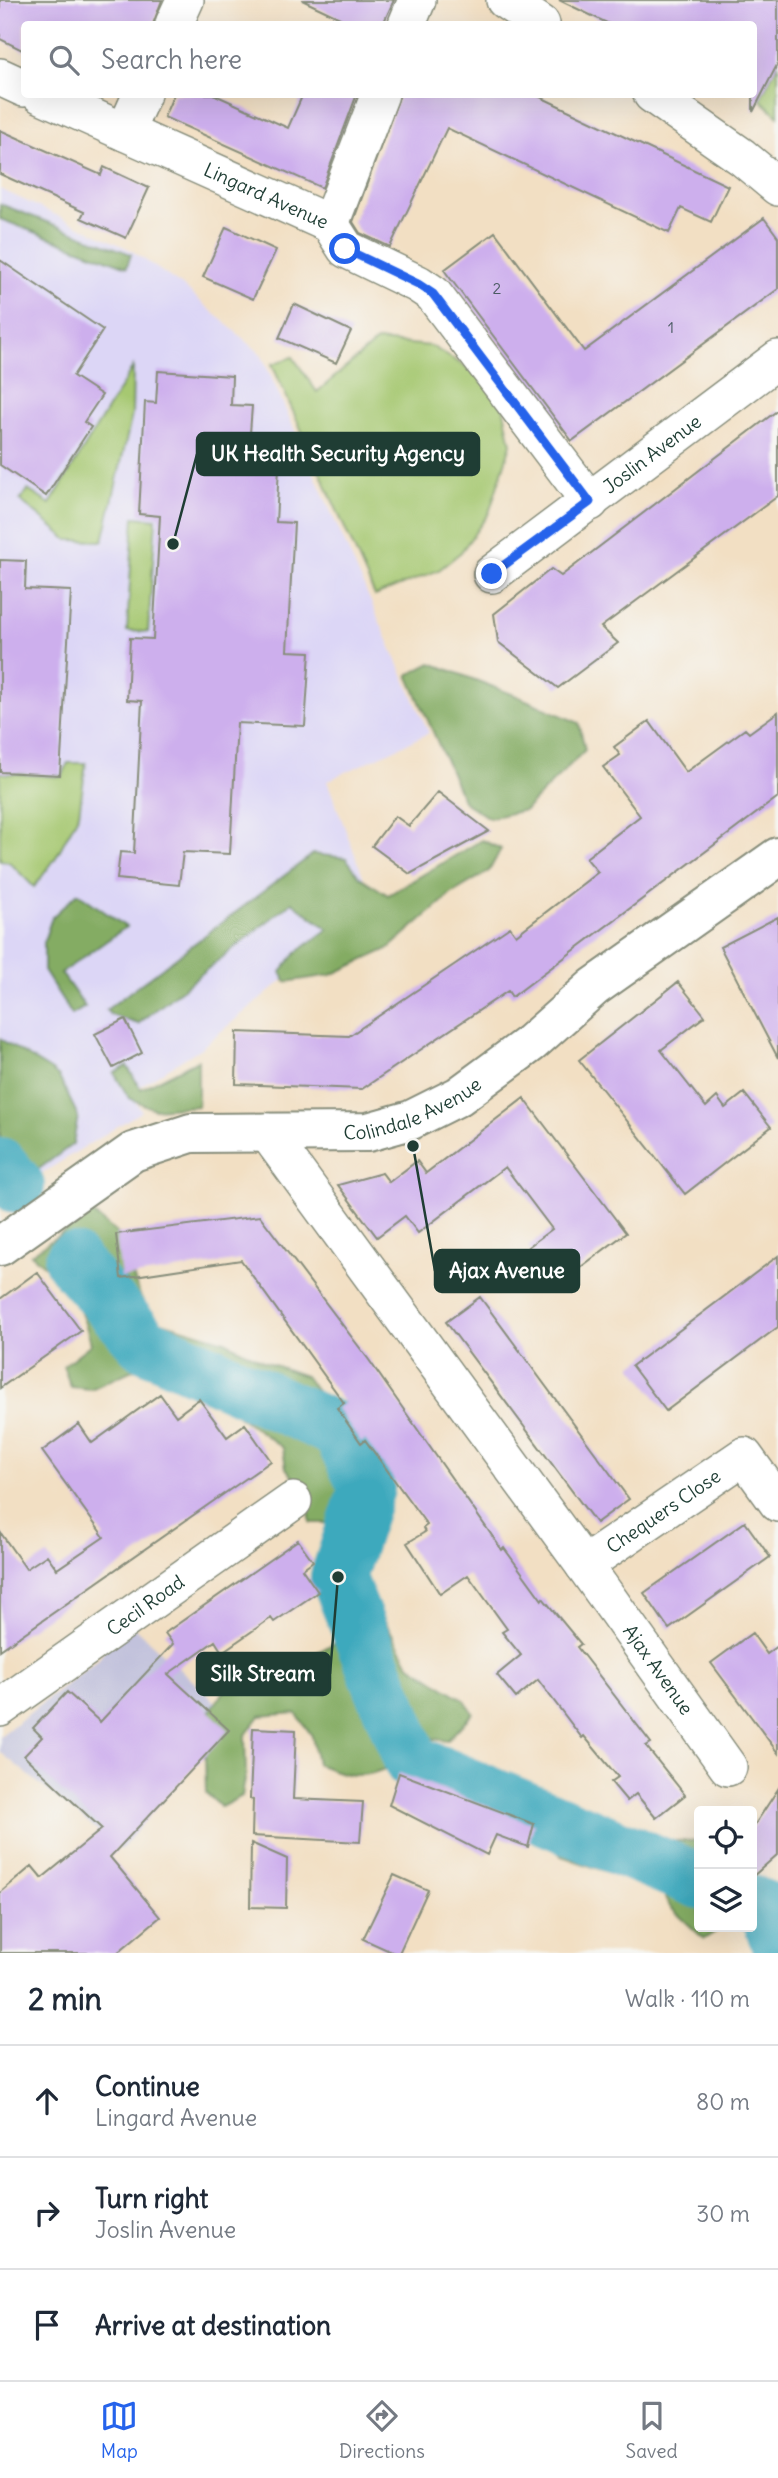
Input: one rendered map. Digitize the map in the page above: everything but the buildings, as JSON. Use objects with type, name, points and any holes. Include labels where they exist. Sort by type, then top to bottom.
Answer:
[{"type":"street","points":[[175,21],[185,0]]},
{"type":"street","points":[[408,21],[416,0]]},
{"type":"street","points":[[0,77],[21,87]]},
{"type":"street","name":"Lingard Avenue","points":[[49,98],[330,224],[345,249],[433,294],[590,502]]},
{"type":"street","points":[[125,132],[140,98]]},
{"type":"street","points":[[330,224],[378,98]]},
{"type":"street","points":[[658,98],[742,157],[778,187]]},
{"type":"street","name":"Joslin Avenue","points":[[492,574],[778,359]]},
{"type":"street","name":"Colindale Avenue","points":[[0,1246],[133,1152],[191,1133],[368,1132],[411,1121],[459,1096],[531,1043],[594,987],[778,857]]},
{"type":"street","name":"Ajax Avenue","points":[[267,1132],[584,1565],[728,1767]]},
{"type":"street","name":"Chequers Close","points":[[584,1565],[744,1456],[778,1503]]},
{"type":"street","name":"Cecil Road","points":[[0,1708],[293,1501]]},
{"type":"shaded area","points":[[0,189],[131,250],[185,288],[261,354],[429,733],[327,781],[374,905],[201,1048],[129,1093],[142,1111],[25,1184],[0,1149]]},
{"type":"shaded area","points":[[124,1618],[231,1716],[121,1850],[0,1752],[0,1736],[98,1660]]},
{"type":"green space","points":[[778,63],[778,116],[760,99]]},
{"type":"green space","points":[[0,204],[131,254],[127,267],[0,219]]},
{"type":"green space","points":[[377,341],[431,346],[499,387],[511,444],[489,513],[461,552],[439,570],[375,596],[272,364],[293,357],[317,392]]},
{"type":"green space","points":[[133,367],[132,415],[103,541],[68,540],[20,500],[28,490],[50,504]]},
{"type":"green space","points":[[134,517],[156,519],[148,632],[127,631]]},
{"type":"green space","points":[[431,663],[579,723],[585,750],[525,810],[489,818],[464,802],[408,675]]},
{"type":"green space","points":[[68,763],[86,763],[79,814],[55,859],[34,887],[9,862],[0,860],[0,773],[62,777]]},
{"type":"green space","points":[[482,840],[501,849],[489,871],[451,894],[388,949],[331,975],[286,982],[281,972],[296,953],[328,929],[292,902],[138,1024],[111,1015],[106,1010],[313,854],[346,858],[360,877],[388,895]]},
{"type":"green space","points":[[78,893],[126,927],[61,973],[85,1007],[72,1015],[44,971],[44,941],[52,917]]},
{"type":"green space","points":[[0,1039],[59,1077],[78,1116],[73,1144],[25,1179],[0,1147]]},
{"type":"green space","points":[[198,1060],[198,1106],[154,1109],[129,1098],[114,1073],[127,1066],[141,1089]]},
{"type":"green space","points":[[92,1213],[118,1234],[141,1298],[158,1321],[225,1341],[263,1361],[305,1376],[355,1444],[348,1503],[330,1523],[311,1523],[305,1492],[286,1468],[283,1448],[199,1388],[139,1367],[91,1389],[71,1387],[63,1366],[91,1344],[87,1328],[70,1293],[54,1274],[31,1254]]},
{"type":"green space","points":[[382,1616],[409,1664],[464,1700],[473,1713],[447,1741],[429,1738],[452,1766],[666,1841],[694,1841],[694,1930],[670,1907],[663,1891],[561,1856],[538,1819],[394,1765],[373,1773],[356,1775],[317,1764],[312,1736],[296,1713],[260,1716],[245,1736],[246,1773],[242,1796],[221,1807],[206,1793],[204,1719],[229,1685],[288,1659],[311,1656],[366,1619]]},
{"type":"green space","points":[[757,1883],[771,1892],[778,1891],[778,1953],[765,1953],[762,1931],[757,1930]]},
{"type":"green space","points":[[697,1932],[715,1932],[704,1939]]},
{"type":"waterway","points":[[0,1165],[17,1186]]},
{"type":"waterway","points":[[72,1261],[145,1344],[339,1431],[367,1488],[338,1577],[412,1762],[694,1879]]},
{"type":"waterway","points":[[757,1905],[766,1909],[778,1941]]},
{"type":"place","name":"UK Health Security Agency","points":[[173,544]]},
{"type":"place","name":"Ajax Avenue","points":[[413,1146]]},
{"type":"place","name":"Silk Stream","points":[[338,1577]]},
{"type":"route","points":[[345,249],[433,294],[590,502],[492,574]]}]
